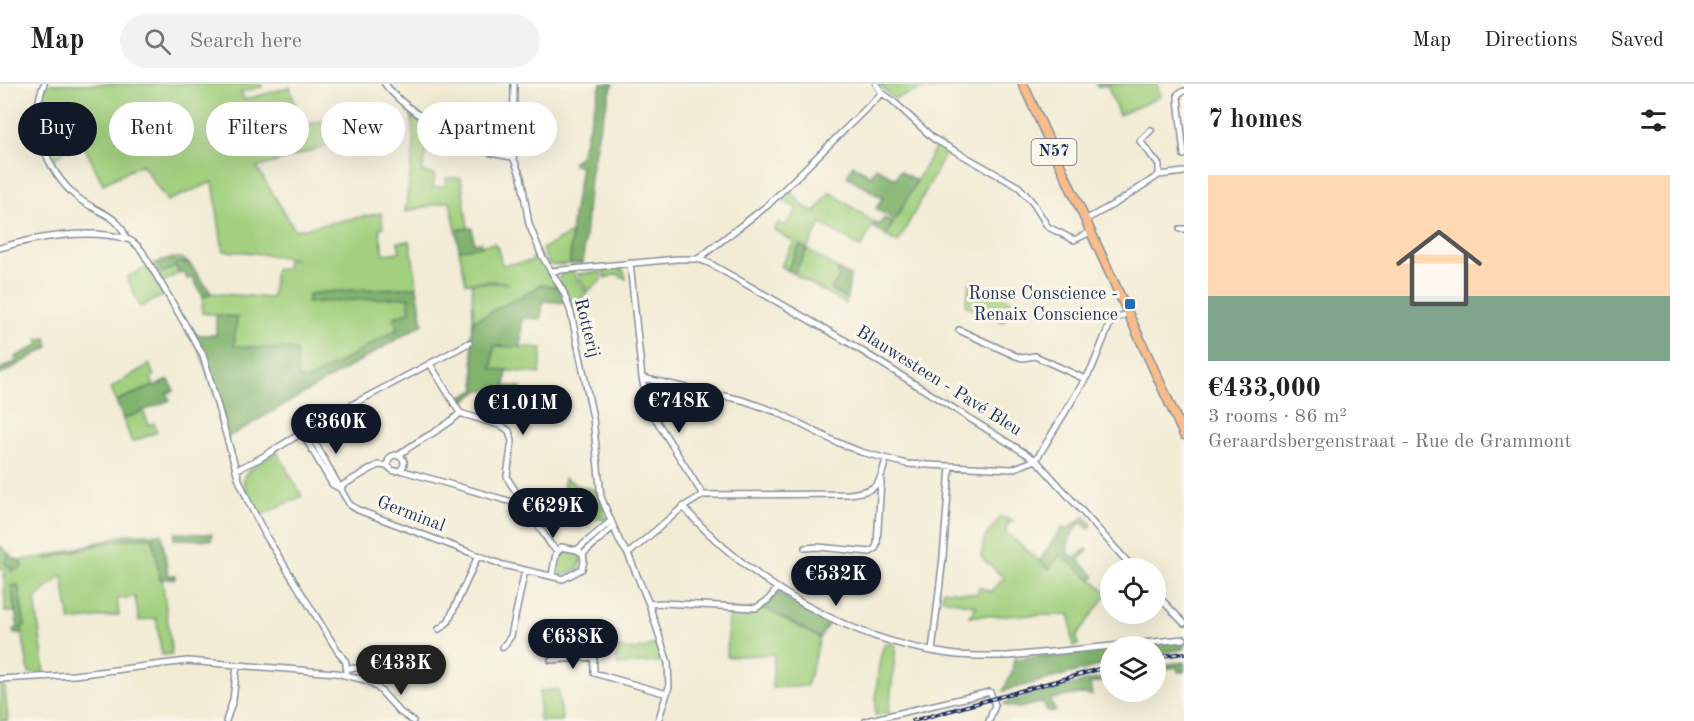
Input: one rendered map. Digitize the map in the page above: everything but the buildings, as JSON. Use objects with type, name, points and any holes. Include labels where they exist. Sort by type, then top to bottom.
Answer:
[{"type":"main road","name":"N57","points":[[1023,84],[1184,435]]},
{"type":"street","points":[[44,84],[39,108],[39,126],[41,141],[49,161],[76,197],[118,222],[123,228],[126,239]]},
{"type":"street","points":[[385,84],[410,108],[464,141],[482,150],[513,157]]},
{"type":"street","name":"Rotterij","points":[[514,84],[513,157],[521,177],[529,224],[542,256],[564,294],[576,336],[593,418],[601,497],[649,604],[668,663],[670,682],[658,721]]},
{"type":"street","points":[[876,84],[882,93],[934,139],[1019,187],[1048,227],[1074,240],[1091,232]]},
{"type":"street","points":[[1184,91],[1178,94],[1184,155]]},
{"type":"street","points":[[551,271],[698,259],[768,206],[882,93]]},
{"type":"street","points":[[1151,130],[1140,141],[1159,165],[1160,175]]},
{"type":"street","points":[[1085,220],[1160,175],[1184,172]]},
{"type":"street","points":[[0,248],[35,238],[96,235],[126,239],[133,242],[144,254],[203,355],[239,482],[266,536],[337,650],[346,660],[346,671]]},
{"type":"street","name":"Blauwesteen - Pavé Bleu","points":[[698,259],[720,269],[846,341],[1036,460],[1123,558]]},
{"type":"street","points":[[630,263],[642,378],[648,407],[703,495]]},
{"type":"street","points":[[642,378],[742,400],[777,412],[834,441],[886,459],[907,464],[1012,469],[1036,460],[1085,379],[1111,321],[1128,313]]},
{"type":"street","points":[[959,330],[1016,356],[1022,358],[1035,356],[1085,379]]},
{"type":"street","points":[[236,470],[303,434],[323,420],[469,343]]},
{"type":"street","points":[[430,364],[460,413],[502,426],[511,434],[507,476],[558,551]]},
{"type":"street","points":[[398,456],[404,462],[400,470],[394,471],[388,466],[389,458],[398,456],[407,448],[452,422],[460,413]]},
{"type":"street","name":"Germinal","points":[[308,430],[350,504],[358,510],[478,556],[563,579],[582,569],[583,554],[612,524]]},
{"type":"street","name":"Germinal","points":[[303,434],[332,484],[341,489]]},
{"type":"street","points":[[805,548],[870,552],[875,549],[881,480],[886,459]]},
{"type":"street","name":"Germinal","points":[[341,489],[378,465],[388,466]]},
{"type":"street","points":[[932,651],[950,467]]},
{"type":"street","name":"Germinal","points":[[400,470],[526,506]]},
{"type":"street","points":[[628,554],[683,507],[703,495],[849,494],[870,491],[881,480]]},
{"type":"street","points":[[683,507],[718,543],[777,589],[860,631],[932,651],[1008,656],[1184,639]]},
{"type":"street","points":[[577,550],[612,524]]},
{"type":"street","points":[[552,575],[561,547],[577,550],[583,554]]},
{"type":"street","points":[[439,629],[448,622],[478,556]]},
{"type":"street","points":[[502,647],[511,636],[525,570]]},
{"type":"street","points":[[649,604],[756,608],[768,600],[777,589]]},
{"type":"street","points":[[1166,604],[1184,622]]},
{"type":"street","points":[[570,659],[573,641],[578,636],[590,637],[593,639],[594,674],[667,694]]},
{"type":"street","points":[[551,660],[594,657]]},
{"type":"street","points":[[0,679],[74,675],[187,660],[346,671],[359,668],[366,680],[377,687],[400,712],[413,721]]},
{"type":"street","points":[[226,721],[237,665]]},
{"type":"street","points":[[866,721],[990,692],[994,702],[989,721]]},
{"type":"green space","points":[[46,84],[261,84],[262,87],[241,92],[244,100],[290,87],[294,102],[206,102],[206,156],[295,156],[257,168],[295,230],[381,213],[383,227],[379,229],[384,254],[400,252],[398,242],[410,241],[417,287],[309,294],[408,297],[410,311],[398,329],[307,381],[298,377],[296,350],[234,346],[237,317],[202,313],[203,297],[211,293],[272,298],[275,269],[286,269],[287,258],[297,259],[223,251],[213,182],[167,201],[142,164],[103,184],[89,156],[97,156],[97,102],[40,102]]},
{"type":"green space","points":[[601,84],[613,84],[599,129],[590,177],[583,263],[570,264],[572,223],[581,166],[573,165],[573,161],[580,157]]},
{"type":"green space","points":[[879,84],[946,84],[931,90],[930,86],[894,99]]},
{"type":"green space","points":[[1096,84],[1157,84],[1160,97],[1119,115],[1107,85],[1097,87]]},
{"type":"green space","points":[[411,112],[417,115],[417,156],[425,156],[422,172],[435,175],[433,188],[447,185],[446,178],[461,178],[468,228],[456,230],[450,201],[405,212],[414,146]]},
{"type":"green space","points":[[321,121],[321,148],[309,152],[309,124]]},
{"type":"green space","points":[[938,143],[948,149],[898,243],[886,236]]},
{"type":"green space","points":[[49,156],[58,156],[51,162]]},
{"type":"green space","points":[[853,165],[871,176],[876,167],[895,179],[900,171],[917,181],[895,220],[876,209],[882,198],[847,176]]},
{"type":"green space","points":[[788,189],[805,207],[815,213],[830,192],[874,222],[861,248],[821,223],[807,249],[837,269],[840,279],[832,287],[832,291],[847,299],[846,304],[794,274],[807,250],[799,246],[787,270],[781,266],[794,242],[774,230],[779,222],[785,226],[798,209],[779,198]]},
{"type":"green space","points":[[884,218],[893,223],[886,236],[872,226],[874,222],[879,225]]},
{"type":"green space","points":[[472,228],[474,243],[481,242],[482,246],[459,250],[456,230]]},
{"type":"green space","points":[[571,233],[570,264],[551,265],[542,249]]},
{"type":"green space","points":[[494,243],[502,265],[532,261],[533,254],[538,252],[558,286],[538,285],[537,288],[473,321],[472,283],[509,283],[489,281],[466,283],[459,250]]},
{"type":"green space","points":[[800,245],[807,249],[794,274],[787,270]]},
{"type":"green space","points":[[182,258],[190,264],[184,262],[158,265],[162,273],[176,266],[179,273],[163,282],[153,264]]},
{"type":"green space","points":[[167,260],[190,264],[211,293],[203,297],[192,277],[187,279],[183,271],[179,273],[176,266],[162,273],[158,266]]},
{"type":"green space","points":[[148,267],[165,295],[140,307],[127,277]]},
{"type":"green space","points":[[617,268],[624,271],[626,279],[617,274],[605,278],[603,269]]},
{"type":"green space","points":[[837,269],[850,276],[847,299],[831,289],[839,279]]},
{"type":"green space","points":[[573,271],[579,284],[587,293],[571,308],[559,277],[563,272]]},
{"type":"green space","points":[[600,272],[602,280],[588,291],[578,274]]},
{"type":"green space","points":[[971,280],[1012,301],[1003,322],[965,305]]},
{"type":"green space","points":[[538,285],[559,287],[564,303],[543,301],[541,319],[522,318],[521,347],[494,346],[492,369],[507,370],[505,386],[521,387],[521,395],[481,390],[463,402],[460,398],[476,390],[471,338],[473,321],[537,288]]},
{"type":"green space","points":[[417,287],[423,324],[227,438],[222,413],[194,335],[216,335],[216,315],[237,317],[234,346],[296,350],[298,377],[307,381],[398,329],[393,318],[410,311],[408,297],[307,303],[309,294]]},
{"type":"green space","points":[[46,338],[49,347],[0,375],[0,369],[17,361],[15,357],[40,344],[38,339]]},
{"type":"green space","points":[[494,345],[542,348],[540,374],[492,369]]},
{"type":"green space","points":[[149,364],[154,376],[151,378],[154,386],[116,401],[111,388]]},
{"type":"green space","points":[[169,380],[174,391],[167,393],[170,400],[123,419],[116,401]]},
{"type":"green space","points":[[143,411],[149,425],[154,423],[157,432],[132,442],[123,419]]},
{"type":"green space","points":[[277,452],[302,496],[259,516],[244,484],[244,478],[253,467]]},
{"type":"green space","points":[[564,478],[579,486],[596,490],[607,520],[564,515]]},
{"type":"green space","points":[[1085,516],[1092,525],[1088,529],[1081,522],[1069,541],[1068,554],[1075,557],[1086,549],[1088,551],[1078,560],[1095,576],[1092,580],[1060,555],[1049,569],[1039,561],[1062,528],[1066,530]]},
{"type":"green space","points":[[1000,517],[1013,520],[1011,523],[1008,522],[1006,532],[1049,569],[1060,554],[1100,586],[1100,604],[1077,635],[1078,645],[1073,646],[1070,615],[969,616],[977,606],[942,599],[943,590],[977,594],[979,587],[991,592],[1004,578],[981,557],[984,539]]},
{"type":"green space","points":[[175,533],[212,535],[211,540],[174,539]]},
{"type":"green space","points":[[127,534],[162,534],[168,575],[175,575],[175,579],[160,579],[153,538],[113,541],[49,559],[45,557]]},
{"type":"green space","points":[[135,537],[153,538],[160,579],[162,579],[172,654],[162,655],[156,618],[139,621],[135,597],[117,599],[119,615],[70,621],[62,575],[35,599],[45,673],[29,673],[21,626],[24,626],[18,585],[11,586],[15,612],[5,612],[4,569],[0,569],[0,546],[8,553],[5,562],[11,570],[22,565],[20,560],[49,558]]},
{"type":"green space","points":[[563,551],[579,553],[582,558],[579,568],[562,576],[557,573],[556,568],[558,558]]},
{"type":"green space","points":[[8,553],[20,560],[21,568],[11,571],[11,567],[5,562]]},
{"type":"green space","points":[[18,585],[25,626],[22,627],[23,633],[14,634],[13,629],[18,628],[11,586]]},
{"type":"green space","points":[[777,592],[829,622],[820,638],[764,608]]},
{"type":"green space","points":[[764,608],[820,638],[807,686],[772,688],[774,654],[727,657],[729,609],[758,610]]},
{"type":"green space","points":[[1184,642],[1184,649],[1166,652],[1166,644]]},
{"type":"green space","points":[[659,643],[665,661],[617,665],[616,648],[636,650]]},
{"type":"green space","points":[[885,643],[896,645],[889,713],[875,715],[878,669]]},
{"type":"green space","points":[[1100,650],[1100,666],[1003,691],[1012,672],[1014,659]]},
{"type":"green space","points":[[1184,662],[1184,672],[1178,672],[1177,667],[1166,669],[1166,664]]},
{"type":"green space","points":[[1100,679],[1100,682],[1090,684],[1092,695],[1079,694],[1051,699],[1056,711],[1053,712],[1046,710],[1043,702],[1020,708],[1006,706],[1004,703]]},
{"type":"green space","points":[[0,681],[4,682],[8,721],[0,721]]},
{"type":"green space","points":[[558,689],[562,721],[539,721],[540,691]]},
{"type":"railway","points":[[1166,655],[1184,653]]},
{"type":"railway","points":[[913,721],[1100,669]]},
{"type":"place","name":"Ronse Conscience - Renaix Conscience","points":[[1130,304]]}]
